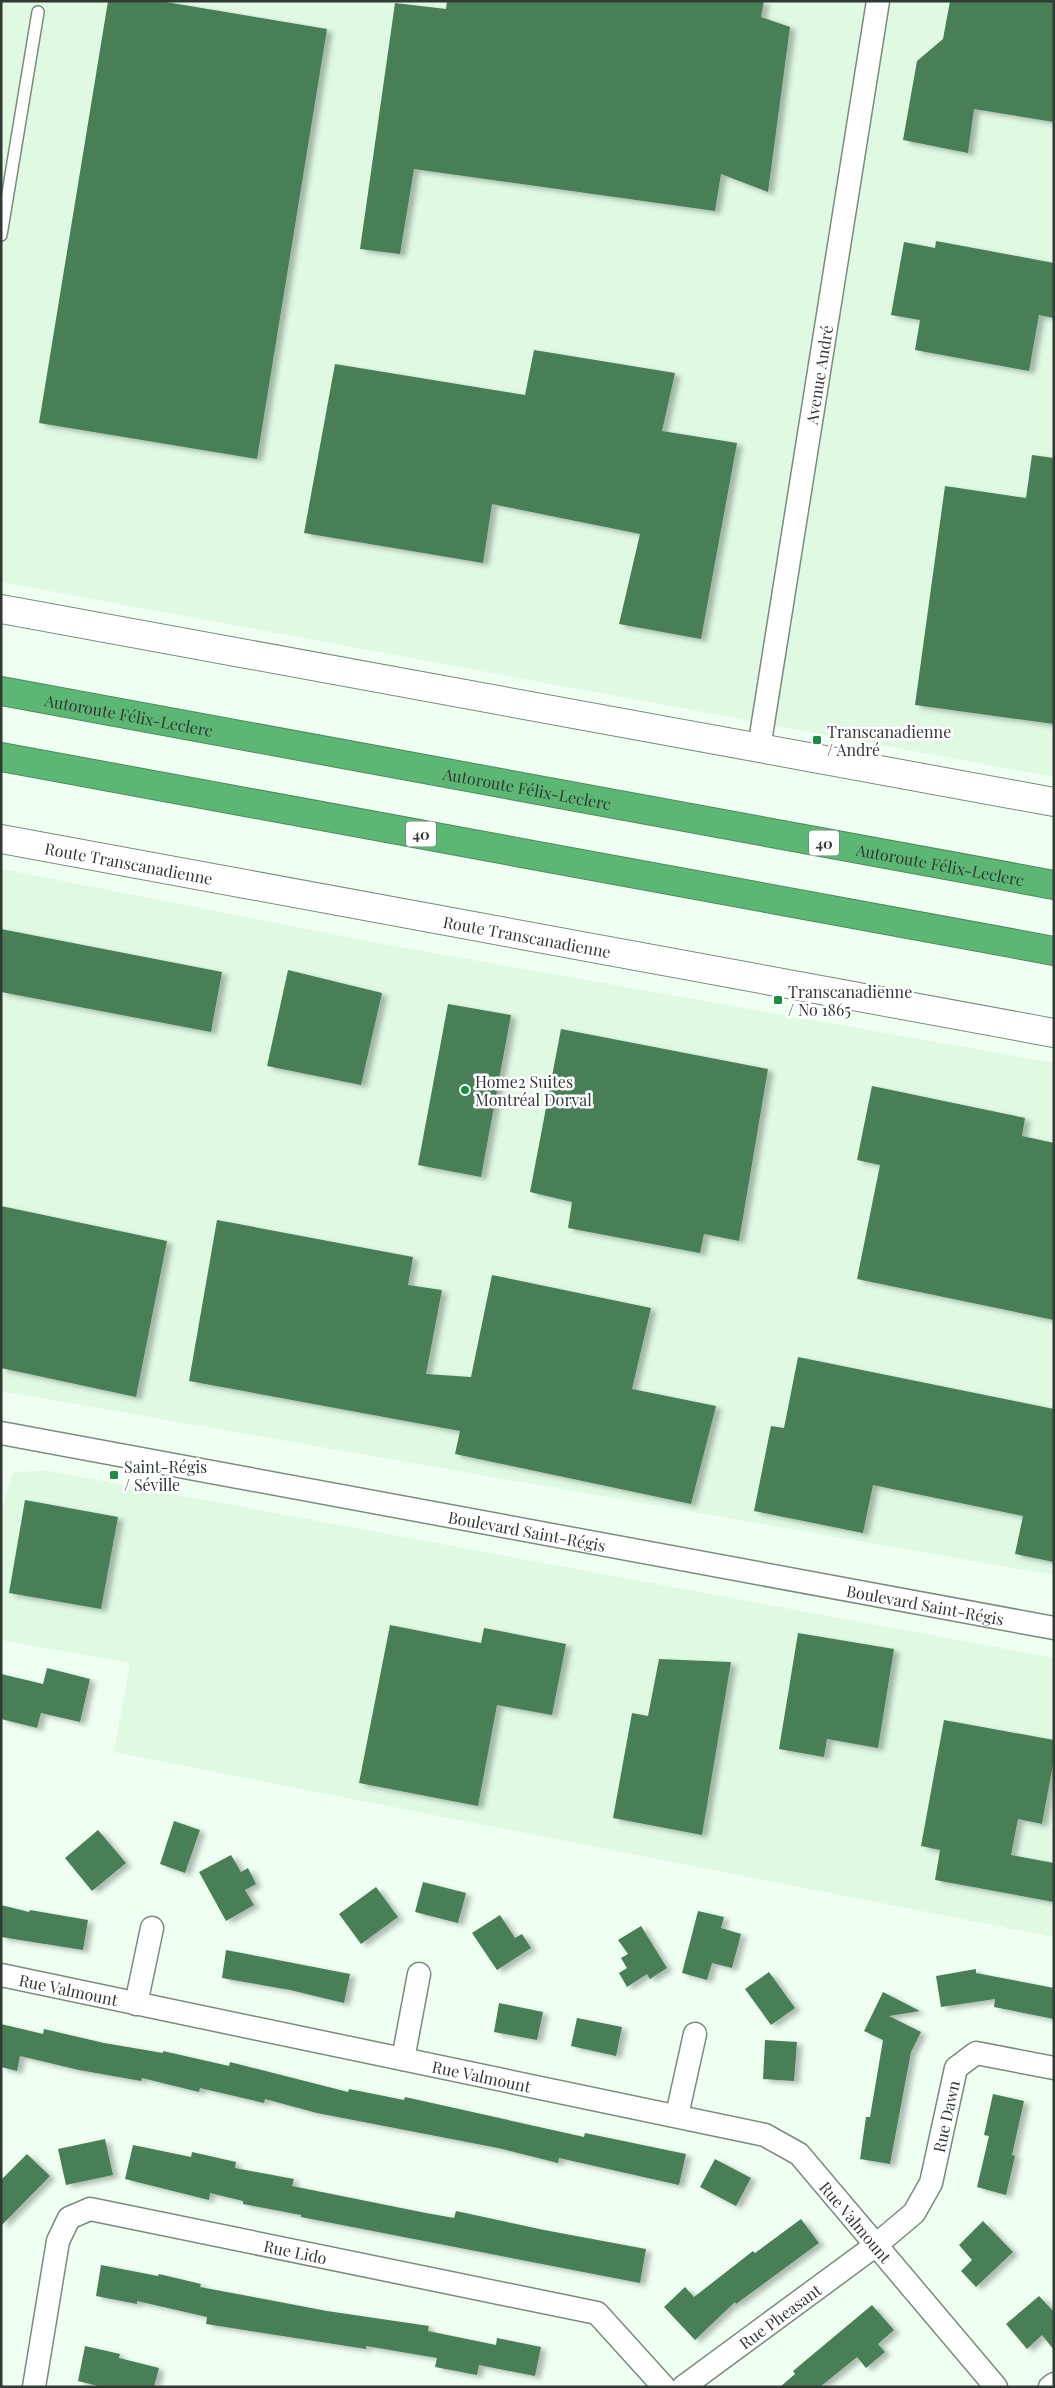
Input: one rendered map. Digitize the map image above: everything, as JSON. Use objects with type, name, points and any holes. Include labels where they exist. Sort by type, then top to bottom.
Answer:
[{"type":"highway","name":"Autoroute Félix-Leclerc","points":[[1,692],[1054,885]]},
{"type":"highway","name":"40","points":[[1,757],[1054,950]]},
{"type":"highway","points":[[952,932],[1054,959]]},
{"type":"main road","points":[[1,609],[1054,802]]},
{"type":"main road","name":"Route Transcanadienne","points":[[1,839],[1054,1032]]},
{"type":"street","name":"Avenue André","points":[[759,748],[878,1]]},
{"type":"street","name":"Boulevard Saint-Régis","points":[[1,1433],[1054,1628]]},
{"type":"street","name":"Rue Valmount","points":[[136,2004],[152,1928]]},
{"type":"street","points":[[403,2059],[419,1974]]},
{"type":"street","name":"Rue Valmount","points":[[1,1975],[677,2115],[764,2135],[799,2154],[996,2387]]},
{"type":"street","points":[[677,2115],[695,2034]]},
{"type":"street","name":"Rue Dawn","points":[[876,2245],[914,2213],[932,2183],[956,2068],[976,2053],[1054,2068]]},
{"type":"street","name":"Rue Lido","points":[[34,2387],[58,2241],[69,2218],[90,2208],[596,2314],[664,2387]]},
{"type":"street","name":"Rue Pheasant","points":[[683,2387],[876,2245]]},
{"type":"street","points":[[1050,2387],[1054,2384]]},
{"type":"lane","points":[[1,235],[38,12]]},
{"type":"shaded area","points":[[1,1],[1054,1],[1054,777],[1,582]]},
{"type":"shaded area","points":[[1,869],[388,945],[1054,1063],[1054,1575],[1,1391]]},
{"type":"shaded area","points":[[49,1471],[1054,1658],[1054,1937],[114,1752],[130,1663],[1,1640],[1,1514],[5,1498],[13,1472]]},
{"type":"building","points":[[108,1],[160,1],[327,29],[257,459],[39,423]]},
{"type":"building","points":[[447,1],[764,1],[761,17],[790,27],[768,192],[721,174],[715,211],[414,169],[400,254],[360,249],[395,3],[446,9]]},
{"type":"building","points":[[950,1],[1054,1],[1054,122],[974,109],[968,153],[903,140],[917,61],[943,39]]},
{"type":"building","points":[[936,241],[1054,263],[1054,318],[1039,315],[1029,371],[915,350],[920,320],[891,315],[904,242],[935,248]]},
{"type":"building","points":[[534,350],[675,373],[662,431],[737,443],[701,639],[619,624],[640,534],[492,504],[483,563],[304,533],[335,364],[525,395]]},
{"type":"building","points":[[1032,455],[1054,458],[1054,724],[915,705],[945,486],[1026,498]]},
{"type":"building","points":[[1,929],[222,972],[211,1032],[1,992]]},
{"type":"building","points":[[288,970],[382,993],[361,1085],[267,1066]]},
{"type":"building","name":"Home2 Suites Montréal Dorval","points":[[448,1004],[511,1015],[481,1177],[418,1165]]},
{"type":"building","points":[[561,1029],[768,1069],[739,1241],[704,1234],[700,1253],[568,1228],[572,1202],[530,1192]]},
{"type":"building","points":[[872,1086],[1025,1118],[1022,1136],[1054,1143],[1054,1320],[857,1279],[880,1165],[857,1160]]},
{"type":"building","points":[[1,1206],[167,1241],[136,1397],[1,1368]]},
{"type":"building","points":[[217,1220],[413,1257],[408,1285],[442,1290],[426,1374],[471,1377],[492,1275],[651,1308],[632,1389],[716,1406],[691,1504],[455,1454],[460,1431],[189,1381]]},
{"type":"building","points":[[798,1357],[1054,1409],[1054,1562],[1015,1554],[1023,1516],[873,1485],[863,1533],[754,1511],[771,1426],[784,1428]]},
{"type":"building","points":[[25,1500],[118,1517],[101,1609],[9,1593]]},
{"type":"building","points":[[390,1625],[481,1643],[484,1628],[566,1644],[552,1715],[497,1705],[478,1806],[359,1783]]},
{"type":"building","points":[[798,1633],[894,1649],[878,1748],[827,1739],[824,1757],[779,1749]]},
{"type":"building","points":[[659,1659],[731,1662],[702,1835],[613,1818],[632,1713],[648,1716]]},
{"type":"building","points":[[47,1668],[90,1679],[80,1722],[41,1713],[37,1728],[1,1719],[1,1674],[43,1684]]},
{"type":"building","points":[[944,1720],[1054,1740],[1054,1759],[1042,1824],[1018,1819],[1011,1855],[1054,1863],[1054,1902],[935,1880],[940,1850],[921,1846]]},
{"type":"building","points":[[174,1821],[200,1830],[185,1873],[160,1864]]},
{"type":"building","points":[[98,1830],[126,1863],[92,1891],[65,1858]]},
{"type":"building","points":[[231,1855],[241,1872],[248,1868],[256,1884],[245,1890],[254,1905],[226,1921],[199,1872]]},
{"type":"building","points":[[423,1882],[466,1893],[458,1923],[415,1912]]},
{"type":"building","points":[[376,1887],[398,1917],[361,1944],[339,1914]]},
{"type":"building","points":[[1,1905],[29,1912],[30,1910],[88,1920],[83,1950],[1,1937]]},
{"type":"building","points":[[698,1911],[724,1917],[721,1928],[741,1934],[732,1968],[712,1963],[707,1980],[682,1973]]},
{"type":"building","points":[[500,1915],[515,1938],[522,1934],[531,1948],[497,1970],[472,1933]]},
{"type":"building","points":[[641,1926],[667,1968],[650,1979],[647,1974],[627,1987],[619,1973],[627,1968],[621,1958],[628,1954],[618,1940]]},
{"type":"building","points":[[226,1950],[350,1974],[344,2003],[290,1990],[222,1978]]},
{"type":"building","points":[[976,1969],[976,1973],[1054,1988],[1054,2019],[994,2007],[995,1999],[941,2007],[936,1976]]},
{"type":"building","points":[[769,1972],[795,2008],[771,2025],[745,1989]]},
{"type":"building","points":[[883,1992],[920,2011],[889,2016],[921,2032],[911,2052],[890,2164],[860,2159],[866,2117],[870,2117],[883,2040],[864,2031]]},
{"type":"building","points":[[499,2003],[543,2012],[537,2040],[494,2032]]},
{"type":"building","points":[[577,2018],[622,2027],[616,2056],[571,2046]]},
{"type":"building","points":[[1,2024],[43,2034],[44,2029],[104,2043],[163,2053],[163,2051],[229,2066],[230,2062],[348,2092],[349,2089],[404,2100],[405,2097],[584,2137],[585,2133],[686,2154],[679,2185],[559,2158],[558,2163],[498,2148],[317,2113],[265,2099],[264,2103],[200,2088],[199,2092],[142,2078],[141,2081],[79,2070],[20,2056],[17,2071],[1,2067]]},
{"type":"building","points":[[765,2040],[797,2042],[794,2081],[763,2079]]},
{"type":"building","points":[[993,2094],[1024,2101],[1012,2155],[1015,2156],[1006,2195],[977,2187],[989,2136],[984,2135]]},
{"type":"building","points":[[105,2139],[113,2175],[66,2185],[58,2149]]},
{"type":"building","points":[[133,2145],[191,2157],[192,2152],[236,2162],[235,2168],[294,2179],[292,2186],[454,2218],[456,2211],[646,2249],[640,2283],[301,2217],[301,2215],[243,2204],[243,2201],[210,2193],[209,2200],[125,2179]]},
{"type":"building","points":[[27,2154],[50,2176],[1,2226],[1,2180]]},
{"type":"building","points":[[715,2159],[751,2178],[736,2206],[700,2187]]},
{"type":"building","points":[[801,2219],[819,2243],[736,2304],[735,2302],[695,2340],[664,2307],[685,2287],[694,2297],[753,2251],[755,2253]]},
{"type":"building","points":[[983,2221],[1013,2252],[976,2287],[961,2271],[972,2260],[959,2245]]},
{"type":"building","points":[[101,2265],[158,2276],[159,2274],[201,2284],[200,2287],[327,2311],[429,2326],[428,2331],[496,2345],[497,2338],[541,2347],[535,2376],[479,2365],[477,2375],[435,2367],[437,2358],[366,2346],[366,2349],[206,2324],[207,2317],[137,2301],[137,2304],[96,2296]]},
{"type":"building","points":[[1039,2296],[1054,2312],[1054,2350],[1042,2335],[1027,2349],[1006,2324]]},
{"type":"building","points":[[872,2305],[894,2330],[878,2344],[885,2352],[866,2368],[857,2357],[820,2387],[780,2387],[795,2374],[793,2371]]},
{"type":"building","points":[[85,2346],[120,2354],[119,2358],[159,2368],[154,2387],[102,2387],[78,2381]]},
{"type":"place","name":"Transcanadienne / André","points":[[817,740]]},
{"type":"place","name":"Transcanadienne / No 1865","points":[[778,1000]]},
{"type":"place","name":"Home2 Suites Montréal Dorval","points":[[465,1090]]},
{"type":"place","name":"Saint-Régis / Séville","points":[[114,1475]]}]
